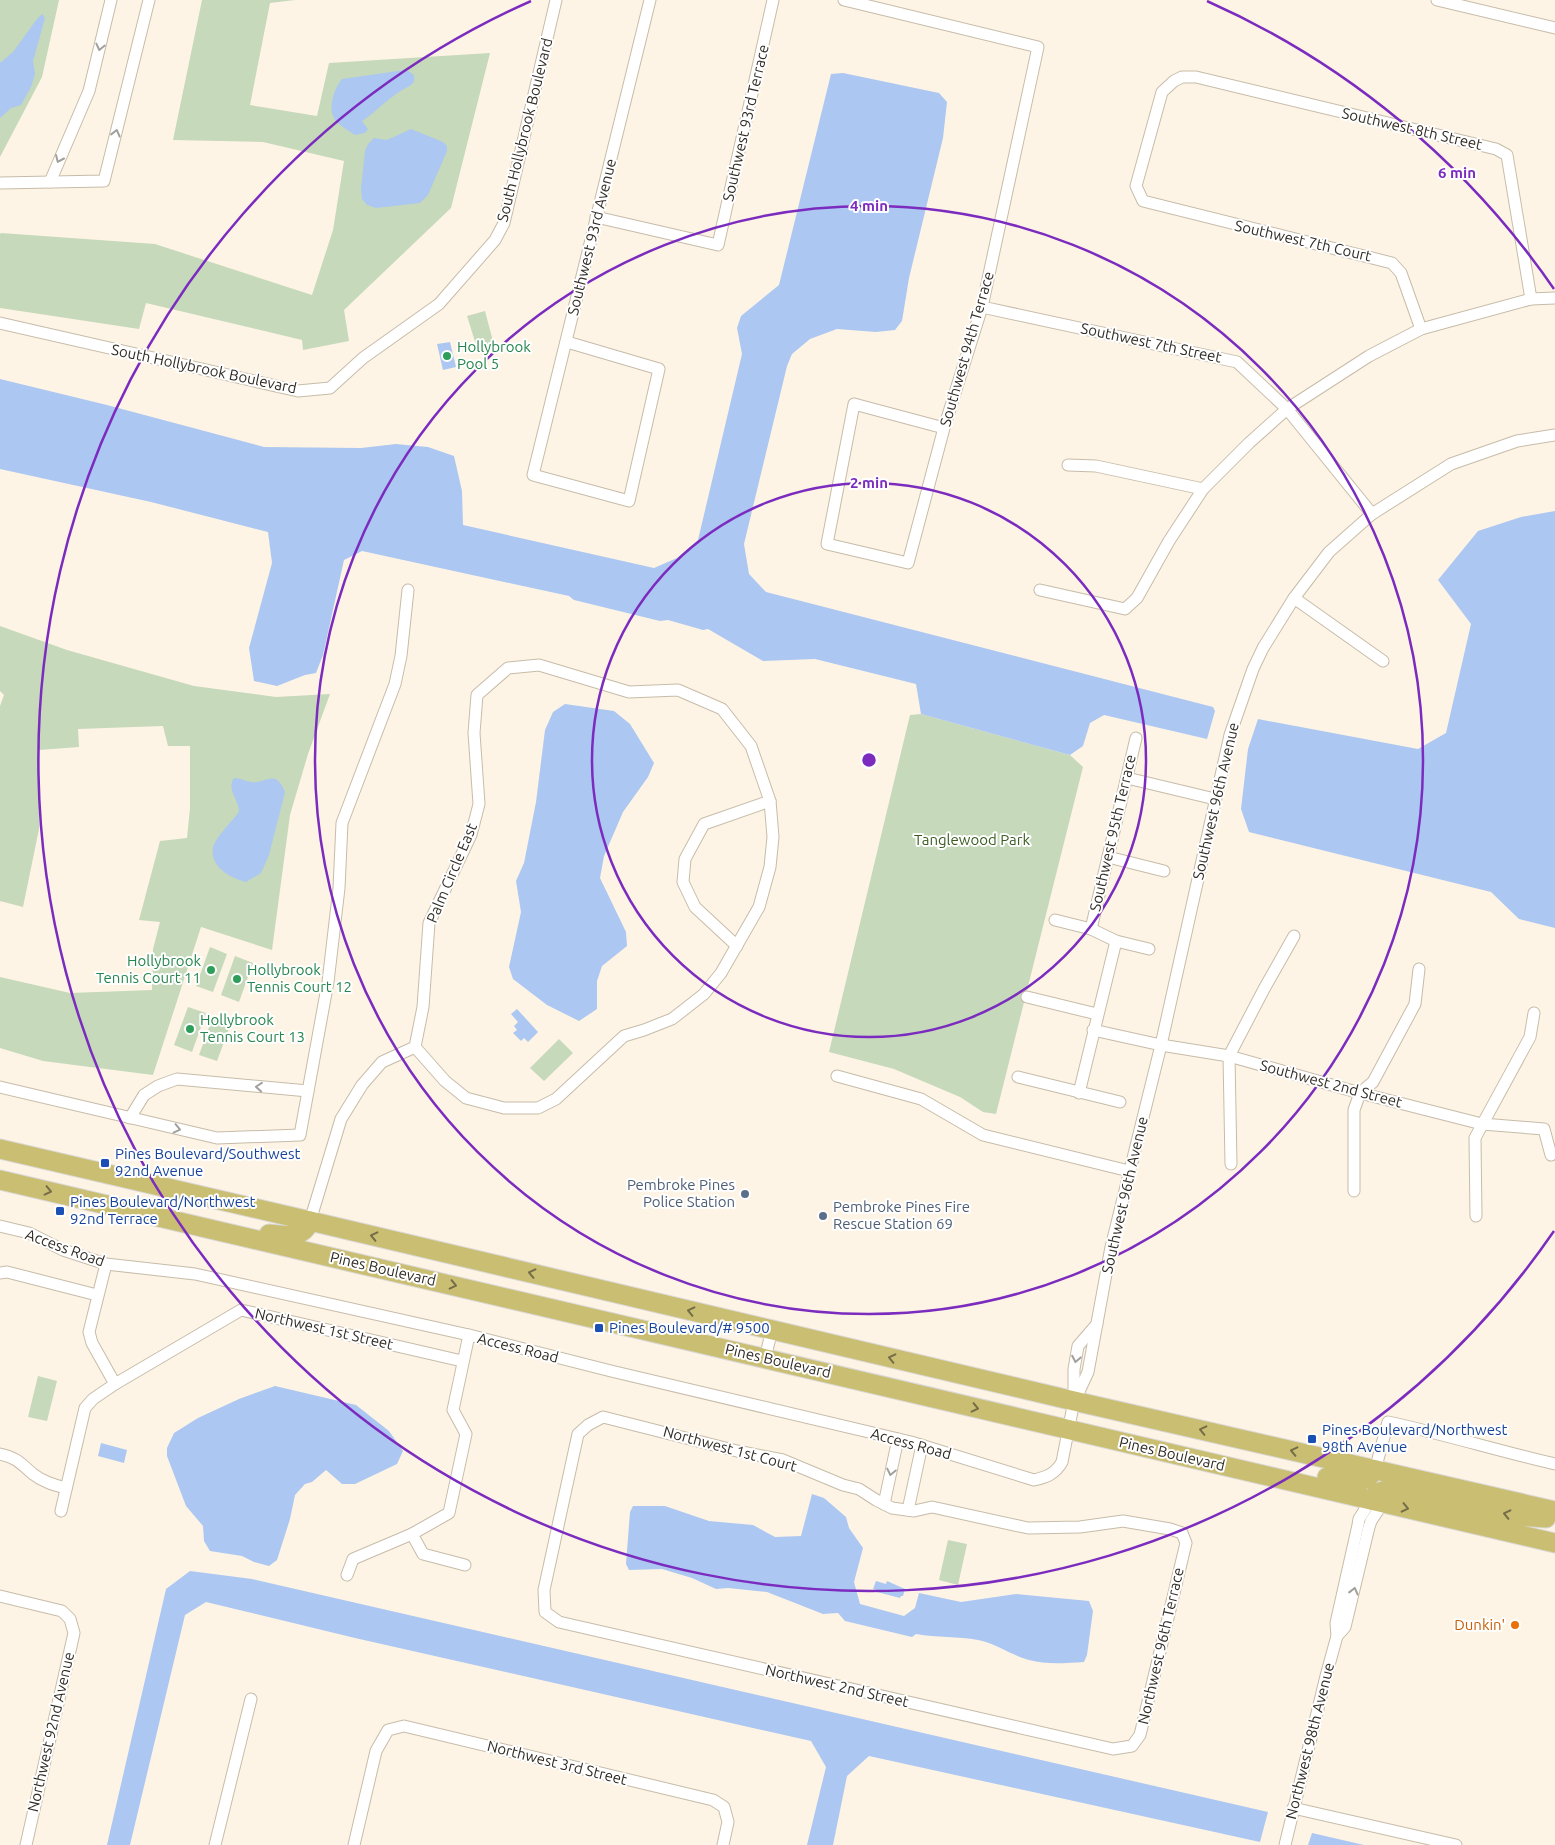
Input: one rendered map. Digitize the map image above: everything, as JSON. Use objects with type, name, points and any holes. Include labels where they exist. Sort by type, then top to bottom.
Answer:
[{"type":"highway","name":"Pines Boulevard","points":[[0,1149],[1074,1401],[1555,1511]]},
{"type":"highway","points":[[0,1162],[57,1174],[73,1166]]},
{"type":"highway","name":"Pines Boulevard","points":[[0,1180],[1222,1466],[1551,1541]]},
{"type":"highway","points":[[235,1234],[298,1235],[306,1230],[310,1221]]},
{"type":"highway","points":[[1222,1466],[1270,1465],[1353,1482],[1367,1479],[1375,1470]]},
{"type":"highway","points":[[1377,1501],[1377,1493],[1386,1490],[1405,1490],[1517,1516],[1555,1518]]},
{"type":"street","points":[[50,182],[89,91],[111,0]]},
{"type":"street","points":[[0,182],[104,181],[149,0]]},
{"type":"street","name":"South Hollybrook Boulevard","points":[[0,323],[298,391],[330,388],[363,358],[439,304],[495,240],[504,223],[556,0]]},
{"type":"street","name":"Southwest 93rd Avenue","points":[[567,342],[660,370],[629,501],[533,475],[650,0]]},
{"type":"street","name":"Southwest 93rd Terrace","points":[[596,217],[718,245],[774,0]]},
{"type":"street","name":"Southwest 94th Terrace","points":[[844,0],[1038,47],[982,307],[944,428],[908,563],[827,544],[854,404],[944,428]]},
{"type":"street","points":[[1437,0],[1555,28]]},
{"type":"street","name":"Southwest 8th Street","points":[[1143,201],[1136,186],[1162,92],[1174,80],[1182,77],[1196,77],[1496,149],[1507,156],[1531,299]]},
{"type":"street","name":"Southwest 7th Court","points":[[1143,201],[1392,263],[1401,273],[1421,329]]},
{"type":"street","points":[[1040,590],[1125,609],[1137,598],[1168,542],[1204,489],[1249,443],[1288,409],[1369,356],[1421,329],[1531,299],[1555,298]]},
{"type":"street","name":"Southwest 7th Street","points":[[982,307],[1208,354],[1237,362],[1288,409],[1372,514]]},
{"type":"street","name":"Southwest 96th Avenue","points":[[1034,1480],[1049,1477],[1062,1462],[1074,1401],[1074,1369],[1078,1346],[1097,1324],[1111,1247],[1161,1045],[1230,735],[1252,669],[1276,624],[1329,552],[1372,514],[1451,464],[1517,442],[1555,435]]},
{"type":"street","points":[[1068,465],[1096,466],[1204,489]]},
{"type":"street","points":[[0,1087],[217,1138],[300,1135],[328,982],[339,888],[342,823],[395,684],[401,656],[408,590]]},
{"type":"street","points":[[1294,598],[1383,661]]},
{"type":"street","name":"Palm Circle East","points":[[415,1048],[423,1007],[429,923],[471,834],[479,804],[474,733],[476,695],[508,668],[538,665],[630,692],[678,690],[722,709],[751,746],[770,801]]},
{"type":"street","name":"Southwest 95th Terrace","points":[[1091,929],[1136,738]]},
{"type":"street","points":[[1127,778],[1215,799]]},
{"type":"street","points":[[310,1221],[341,1119],[362,1084],[382,1062],[415,1048],[445,1081],[466,1098],[504,1108],[538,1108],[556,1098],[624,1036],[672,1019],[704,994],[720,973],[737,946],[759,907],[770,867],[773,837],[770,801],[704,824],[684,858],[683,882],[695,908],[737,946]]},
{"type":"street","points":[[1108,857],[1164,871]]},
{"type":"street","points":[[1055,920],[1091,929],[1116,941],[1149,949]]},
{"type":"street","points":[[1231,1164],[1229,1056],[1294,936]]},
{"type":"street","points":[[1079,1093],[1116,941]]},
{"type":"street","points":[[1354,1191],[1354,1110],[1360,1093],[1373,1082],[1415,1004],[1419,969]]},
{"type":"street","points":[[1027,997],[1097,1014]]},
{"type":"street","points":[[1476,1216],[1475,1138],[1530,1037],[1534,1013]]},
{"type":"street","name":"Southwest 2nd Street","points":[[1094,1030],[1161,1045],[1229,1056],[1360,1093],[1482,1124],[1544,1129],[1551,1155]]},
{"type":"street","points":[[837,1076],[921,1099],[983,1135],[1129,1171]]},
{"type":"street","points":[[1018,1077],[1120,1102]]},
{"type":"street","points":[[130,1118],[144,1095],[158,1086],[178,1079],[308,1091]]},
{"type":"street","name":"Access Road","points":[[0,1226],[29,1233],[63,1250],[106,1264],[195,1274],[469,1335],[610,1371],[898,1439],[1034,1480]]},
{"type":"street","points":[[61,1511],[86,1408],[93,1399],[115,1384],[92,1343],[89,1332],[106,1264]]},
{"type":"street","points":[[0,1273],[7,1272],[97,1295]]},
{"type":"street","name":"Northwest 1st Street","points":[[115,1384],[241,1310],[462,1361]]},
{"type":"street","points":[[765,1358],[772,1330]]},
{"type":"street","points":[[347,1575],[353,1560],[412,1534],[449,1513],[466,1434],[453,1410],[469,1335]]},
{"type":"street","name":"Northwest 1st Court","points":[[545,1612],[544,1590],[578,1434],[595,1419],[604,1417],[737,1451],[783,1460],[843,1485],[859,1489],[892,1508],[914,1511],[932,1507],[1028,1528],[1080,1527],[1123,1521],[1170,1529],[1182,1533],[1186,1543]]},
{"type":"street","points":[[1375,1470],[1388,1422],[1443,1434],[1519,1456],[1555,1464]]},
{"type":"street","points":[[884,1504],[898,1439]]},
{"type":"street","points":[[908,1510],[922,1446]]},
{"type":"street","points":[[0,1454],[22,1462],[34,1474],[47,1482],[66,1488]]},
{"type":"street","name":"Northwest 98th Avenue","points":[[1285,1845],[1337,1636],[1336,1623],[1359,1519],[1377,1501]]},
{"type":"street","points":[[412,1534],[423,1554],[465,1565]]},
{"type":"street","name":"Northwest 96th Terrace","points":[[1132,1746],[1140,1735],[1186,1543]]},
{"type":"street","name":"Northwest 92nd Avenue","points":[[0,1596],[62,1611],[70,1620],[74,1633],[26,1845]]},
{"type":"street","name":"Northwest 2nd Street","points":[[545,1612],[559,1622],[994,1722],[1113,1749],[1132,1746]]},
{"type":"street","points":[[215,1845],[251,1699]]},
{"type":"street","name":"Northwest 3rd Street","points":[[354,1845],[376,1751],[388,1730],[404,1726],[713,1800],[724,1807],[728,1822],[723,1845]]},
{"type":"street","points":[[1293,1808],[1456,1845]]},
{"type":"green space","points":[[0,0],[59,0],[42,77],[0,157]]},
{"type":"green space","points":[[202,0],[295,0],[270,3],[250,105],[317,116],[329,63],[490,53],[451,208],[344,310],[349,341],[303,350],[302,340],[146,303],[139,329],[0,308],[1,233],[155,244],[312,295],[333,230],[344,161],[263,142],[173,140]]},
{"type":"green space","points":[[485,311],[494,345],[477,348],[467,316]]},
{"type":"green space","points":[[0,626],[67,650],[194,686],[276,697],[330,694],[308,754],[290,815],[272,950],[201,927],[153,1075],[43,1061],[0,1048],[0,977],[70,993],[152,990],[153,949],[160,922],[139,920],[160,841],[187,838],[190,808],[190,746],[168,746],[163,726],[78,729],[79,747],[39,750],[39,829],[23,907],[0,901],[0,706],[4,695],[0,691]]},
{"type":"green space","name":"Tanglewood Park","points":[[921,714],[1070,755],[1083,767],[996,1114],[983,1112],[960,1097],[894,1069],[829,1052],[910,715]]},
{"type":"green space","name":"Hollybrook Tennis Court 11","points":[[210,947],[227,954],[213,992],[196,986]]},
{"type":"green space","name":"Hollybrook Tennis Court 12","points":[[235,956],[253,963],[239,1002],[221,995]]},
{"type":"green space","name":"Hollybrook Tennis Court 13","points":[[188,1007],[206,1013],[192,1052],[174,1045]]},
{"type":"green space","points":[[213,1016],[231,1023],[217,1061],[199,1055]]},
{"type":"green space","points":[[559,1039],[573,1053],[544,1081],[530,1068]]},
{"type":"green space","points":[[38,1376],[57,1381],[47,1421],[28,1417]]},
{"type":"green space","points":[[948,1540],[967,1544],[958,1585],[939,1580]]},
{"type":"water","points":[[42,14],[45,18],[33,61],[35,74],[31,87],[21,105],[11,108],[0,118],[0,63],[13,52]]},
{"type":"water","points":[[405,70],[413,75],[413,82],[362,121],[368,129],[365,133],[355,135],[334,119],[332,101],[342,79]]},
{"type":"water","points":[[843,73],[939,93],[947,102],[943,138],[909,278],[902,321],[895,330],[876,332],[837,329],[810,339],[792,354],[787,366],[744,544],[749,574],[766,592],[1213,707],[1215,711],[1207,739],[1104,715],[1090,723],[1083,746],[1070,755],[921,714],[916,684],[815,659],[763,661],[708,629],[703,630],[668,620],[660,621],[574,600],[569,596],[362,551],[344,560],[323,655],[316,673],[305,675],[277,686],[254,681],[249,648],[272,563],[268,532],[151,502],[0,469],[0,379],[107,405],[264,447],[361,448],[396,444],[428,447],[454,456],[462,491],[463,525],[654,568],[677,558],[698,540],[742,354],[737,328],[741,316],[779,285],[831,74]]},
{"type":"water","points":[[411,129],[443,142],[447,146],[447,151],[428,195],[420,203],[376,208],[367,205],[362,199],[361,189],[365,151],[368,144],[374,138],[387,140]]},
{"type":"water","name":"Hollybrook Pool 5","points":[[450,342],[456,367],[443,370],[437,344]]},
{"type":"water","points":[[1555,511],[1555,928],[1519,919],[1491,892],[1249,832],[1241,809],[1248,749],[1258,719],[1418,749],[1446,733],[1471,624],[1438,580],[1478,531],[1521,517]]},
{"type":"water","points":[[565,704],[614,711],[630,724],[654,763],[648,777],[623,812],[604,856],[600,878],[626,932],[627,946],[602,966],[597,981],[597,1009],[579,1021],[547,1005],[513,979],[509,967],[521,912],[516,881],[524,863],[536,802],[545,730],[553,712]]},
{"type":"water","points":[[234,778],[251,782],[274,779],[278,781],[285,792],[269,855],[261,873],[246,882],[234,878],[223,871],[218,866],[213,855],[214,844],[239,812],[231,787]]},
{"type":"water","points":[[517,1009],[538,1032],[528,1042],[524,1038],[521,1041],[513,1033],[517,1030],[514,1026],[518,1022],[511,1014]]},
{"type":"water","points":[[275,1386],[356,1405],[389,1431],[403,1451],[397,1464],[355,1484],[342,1484],[326,1470],[312,1482],[305,1484],[295,1495],[290,1519],[277,1560],[269,1566],[242,1556],[210,1551],[204,1541],[203,1526],[186,1506],[167,1456],[167,1448],[174,1433],[198,1418],[239,1399]]},
{"type":"water","points":[[101,1443],[127,1450],[124,1463],[98,1456]]},
{"type":"water","points":[[812,1494],[824,1498],[846,1517],[849,1528],[863,1548],[854,1582],[860,1604],[904,1616],[915,1608],[919,1593],[961,1602],[1016,1594],[1089,1601],[1093,1611],[1087,1655],[1084,1662],[1036,1662],[985,1642],[916,1634],[912,1637],[845,1621],[838,1613],[823,1614],[767,1592],[728,1588],[716,1589],[692,1578],[662,1569],[629,1570],[626,1564],[630,1512],[633,1506],[665,1506],[709,1521],[753,1525],[775,1537],[801,1536]]},
{"type":"water","points":[[190,1571],[252,1579],[1268,1812],[1260,1842],[869,1756],[847,1776],[833,1845],[807,1845],[826,1767],[811,1741],[355,1638],[206,1602],[185,1615],[130,1845],[107,1845],[166,1589]]},
{"type":"water","points":[[876,1581],[886,1584],[887,1581],[905,1589],[903,1596],[900,1598],[877,1592],[877,1590],[873,1589]]},
{"type":"water","points":[[1312,1833],[1364,1845],[1308,1845]]},
{"type":"place","name":"Hollybrook Pool 5","points":[[447,356]]},
{"type":"place","name":"Hollybrook Tennis Court 11","points":[[211,970]]},
{"type":"place","name":"Hollybrook Tennis Court 12","points":[[237,979]]},
{"type":"place","name":"Hollybrook Tennis Court 13","points":[[190,1029]]},
{"type":"place","name":"Pines Boulevard/Southwest 92nd Avenue","points":[[105,1163]]},
{"type":"place","name":"Pembroke Pines Police Station","points":[[745,1194]]},
{"type":"place","name":"Pines Boulevard/Northwest 92nd Terrace","points":[[60,1211]]},
{"type":"place","name":"Pembroke Pines Fire Rescue Station 69","points":[[823,1216]]},
{"type":"place","name":"Pines Boulevard/# 9500","points":[[599,1328]]},
{"type":"place","name":"Pines Boulevard/Northwest 98th Avenue","points":[[1312,1439]]},
{"type":"place","name":"Dunkin'","points":[[1515,1625]]}]
